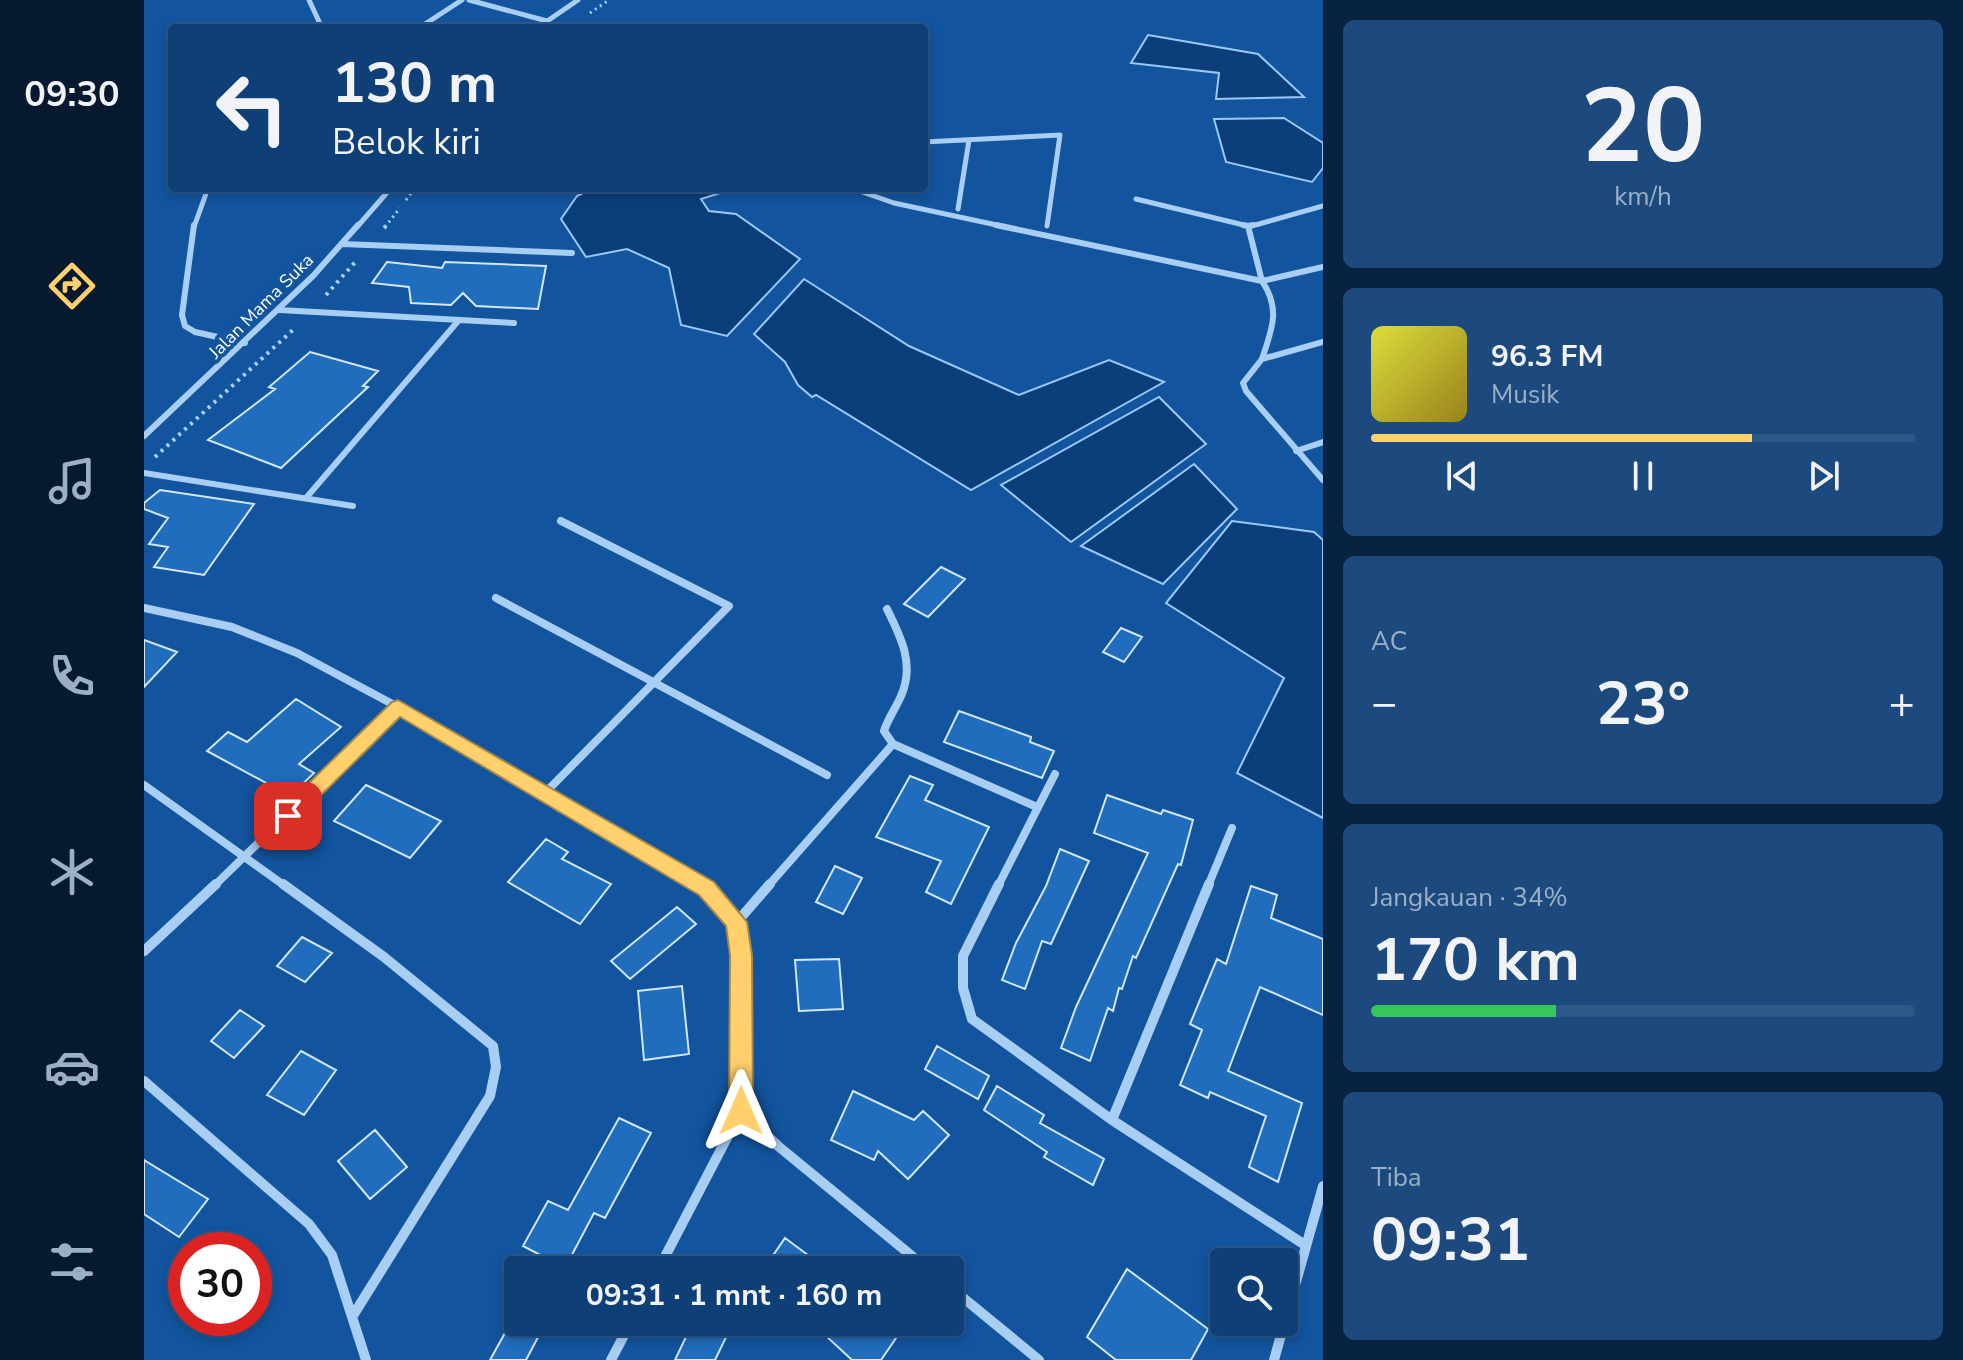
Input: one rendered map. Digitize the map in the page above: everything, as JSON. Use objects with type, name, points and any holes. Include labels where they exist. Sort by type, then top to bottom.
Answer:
[{"type":"street","points":[[309,0],[320,24]]},
{"type":"street","points":[[425,24],[462,0]]},
{"type":"street","points":[[469,0],[547,21]]},
{"type":"street","points":[[543,24],[578,0]]},
{"type":"street","points":[[1047,226],[1061,123]]},
{"type":"street","points":[[928,142],[1060,135]]},
{"type":"street","points":[[958,209],[969,140]]},
{"type":"street","points":[[206,192],[195,220],[182,315],[185,326],[195,332],[245,343]]},
{"type":"street","name":"Jalan Mama Suka","points":[[144,436],[279,310],[388,192]]},
{"type":"street","points":[[862,192],[894,203],[1262,281],[1323,267]]},
{"type":"street","points":[[1136,199],[1248,226],[1323,206]]},
{"type":"street","points":[[1248,226],[1262,281],[1274,297],[1277,314],[1262,359],[1246,375],[1243,383],[1246,391],[1323,480]]},
{"type":"street","points":[[342,244],[572,253]]},
{"type":"street","points":[[279,310],[514,323]]},
{"type":"street","points":[[306,498],[459,320]]},
{"type":"street","points":[[1262,359],[1323,342]]},
{"type":"street","points":[[1296,451],[1323,442]]},
{"type":"street","points":[[144,473],[353,506]]},
{"type":"street","points":[[545,793],[729,606],[561,521]]},
{"type":"street","points":[[496,598],[827,775]]},
{"type":"street","points":[[144,608],[232,627],[264,638],[398,707],[706,889],[737,922],[741,955],[741,1111],[665,1256]]},
{"type":"street","points":[[887,609],[904,644],[909,666],[904,692],[888,717],[884,731],[893,744],[1037,807]]},
{"type":"street","points":[[144,951],[244,859],[398,707]]},
{"type":"street","points":[[737,922],[893,744]]},
{"type":"street","points":[[1055,774],[963,956],[960,976],[963,997],[972,1019],[1112,1120],[1305,1245]]},
{"type":"street","points":[[144,785],[384,957],[493,1046],[496,1067],[490,1096],[354,1314]]},
{"type":"street","points":[[1112,1120],[1232,828]]},
{"type":"street","points":[[144,1081],[309,1224],[332,1255],[354,1314],[366,1360]]},
{"type":"street","points":[[741,1111],[778,1146],[912,1256]]},
{"type":"street","points":[[1274,1360],[1323,1186]]},
{"type":"street","points":[[964,1298],[1039,1360]]},
{"type":"street","points":[[611,1360],[624,1336]]},
{"type":"path","points":[[144,467],[273,350],[370,246],[412,192]]},
{"type":"water","points":[[1148,35],[1258,54],[1304,97],[1216,99],[1219,73],[1131,63]]},
{"type":"water","points":[[1284,118],[1323,143],[1323,168],[1312,182],[1226,162],[1214,119]]},
{"type":"water","points":[[585,192],[724,192],[701,199],[709,211],[736,214],[800,259],[727,336],[681,325],[669,268],[627,249],[586,257],[561,219],[577,196]]},
{"type":"water","points":[[804,279],[909,346],[1019,395],[1109,360],[1164,382],[971,490],[816,395],[812,397],[798,385],[785,362],[754,334]]},
{"type":"water","points":[[1159,397],[1206,444],[1071,542],[1001,485]]},
{"type":"water","points":[[1194,464],[1237,509],[1163,584],[1081,546]]},
{"type":"water","points":[[1232,521],[1314,532],[1323,540],[1323,818],[1237,773],[1284,678],[1166,603]]},
{"type":"building","points":[[387,262],[442,268],[445,262],[546,266],[538,309],[476,306],[463,293],[451,305],[411,303],[409,287],[372,283]]},
{"type":"building","points":[[310,352],[378,371],[363,386],[368,387],[281,468],[208,440],[275,389],[269,387]]},
{"type":"building","points":[[160,490],[254,504],[204,575],[154,567],[168,547],[149,544],[168,518],[144,509],[144,503]]},
{"type":"building","points":[[941,567],[965,579],[928,617],[904,604]]},
{"type":"building","points":[[1121,628],[1142,637],[1124,662],[1103,652]]},
{"type":"building","points":[[144,640],[177,652],[144,687]]},
{"type":"building","points":[[296,699],[341,727],[299,764],[314,773],[290,796],[207,751],[228,732],[247,742]]},
{"type":"building","points":[[959,711],[1031,737],[1030,742],[1054,751],[1042,778],[944,742]]},
{"type":"building","points":[[910,776],[933,785],[925,800],[989,827],[951,904],[926,892],[941,861],[876,837]]},
{"type":"building","points":[[366,785],[441,821],[410,858],[334,821]]},
{"type":"building","points":[[1107,795],[1161,814],[1163,810],[1193,820],[1181,865],[1178,864],[1136,958],[1133,956],[1113,1011],[1108,1008],[1090,1061],[1061,1048],[1076,1007],[1148,853],[1094,833]]},
{"type":"building","points":[[546,839],[568,852],[562,859],[611,884],[580,924],[508,882]]},
{"type":"building","points":[[1060,849],[1089,861],[1051,944],[1042,941],[1025,989],[1002,980]]},
{"type":"building","points":[[835,866],[862,878],[843,914],[816,902]]},
{"type":"building","points":[[1251,886],[1277,895],[1271,918],[1323,939],[1323,1015],[1260,987],[1228,1071],[1302,1103],[1278,1182],[1249,1167],[1266,1116],[1210,1092],[1208,1098],[1180,1085],[1202,1030],[1190,1024],[1217,959],[1226,964]]},
{"type":"building","points":[[677,907],[696,924],[630,979],[611,961]]},
{"type":"building","points":[[302,937],[332,953],[305,982],[277,966]]},
{"type":"building","points":[[839,959],[843,1009],[799,1011],[795,960]]},
{"type":"building","points":[[682,986],[689,1054],[644,1060],[638,991]]},
{"type":"building","points":[[240,1010],[264,1026],[234,1058],[211,1041]]},
{"type":"building","points":[[937,1046],[989,1076],[978,1099],[925,1069]]},
{"type":"building","points":[[301,1051],[336,1070],[304,1115],[267,1095]]},
{"type":"building","points":[[997,1086],[1044,1115],[1040,1123],[1104,1159],[1093,1185],[1044,1157],[1047,1152],[984,1110]]},
{"type":"building","points":[[853,1091],[914,1120],[923,1111],[949,1135],[908,1179],[878,1151],[874,1160],[831,1140]]},
{"type":"building","points":[[619,1118],[651,1133],[605,1218],[594,1213],[571,1256],[542,1256],[523,1246],[548,1201],[568,1210]]},
{"type":"building","points":[[375,1130],[407,1167],[370,1199],[338,1161]]},
{"type":"building","points":[[144,1160],[208,1199],[183,1232],[171,1232],[144,1214]]},
{"type":"building","points":[[785,1238],[809,1256],[773,1256]]},
{"type":"building","points":[[1127,1269],[1208,1329],[1191,1360],[1116,1360],[1087,1337]]},
{"type":"building","points":[[504,1335],[539,1336],[526,1360],[490,1360]]},
{"type":"building","points":[[686,1336],[727,1336],[715,1360],[675,1360]]},
{"type":"building","points":[[826,1336],[897,1336],[881,1360],[852,1360]]},
{"type":"route","points":[[288,816],[398,707],[706,889],[737,922],[741,955],[741,1111]]}]
